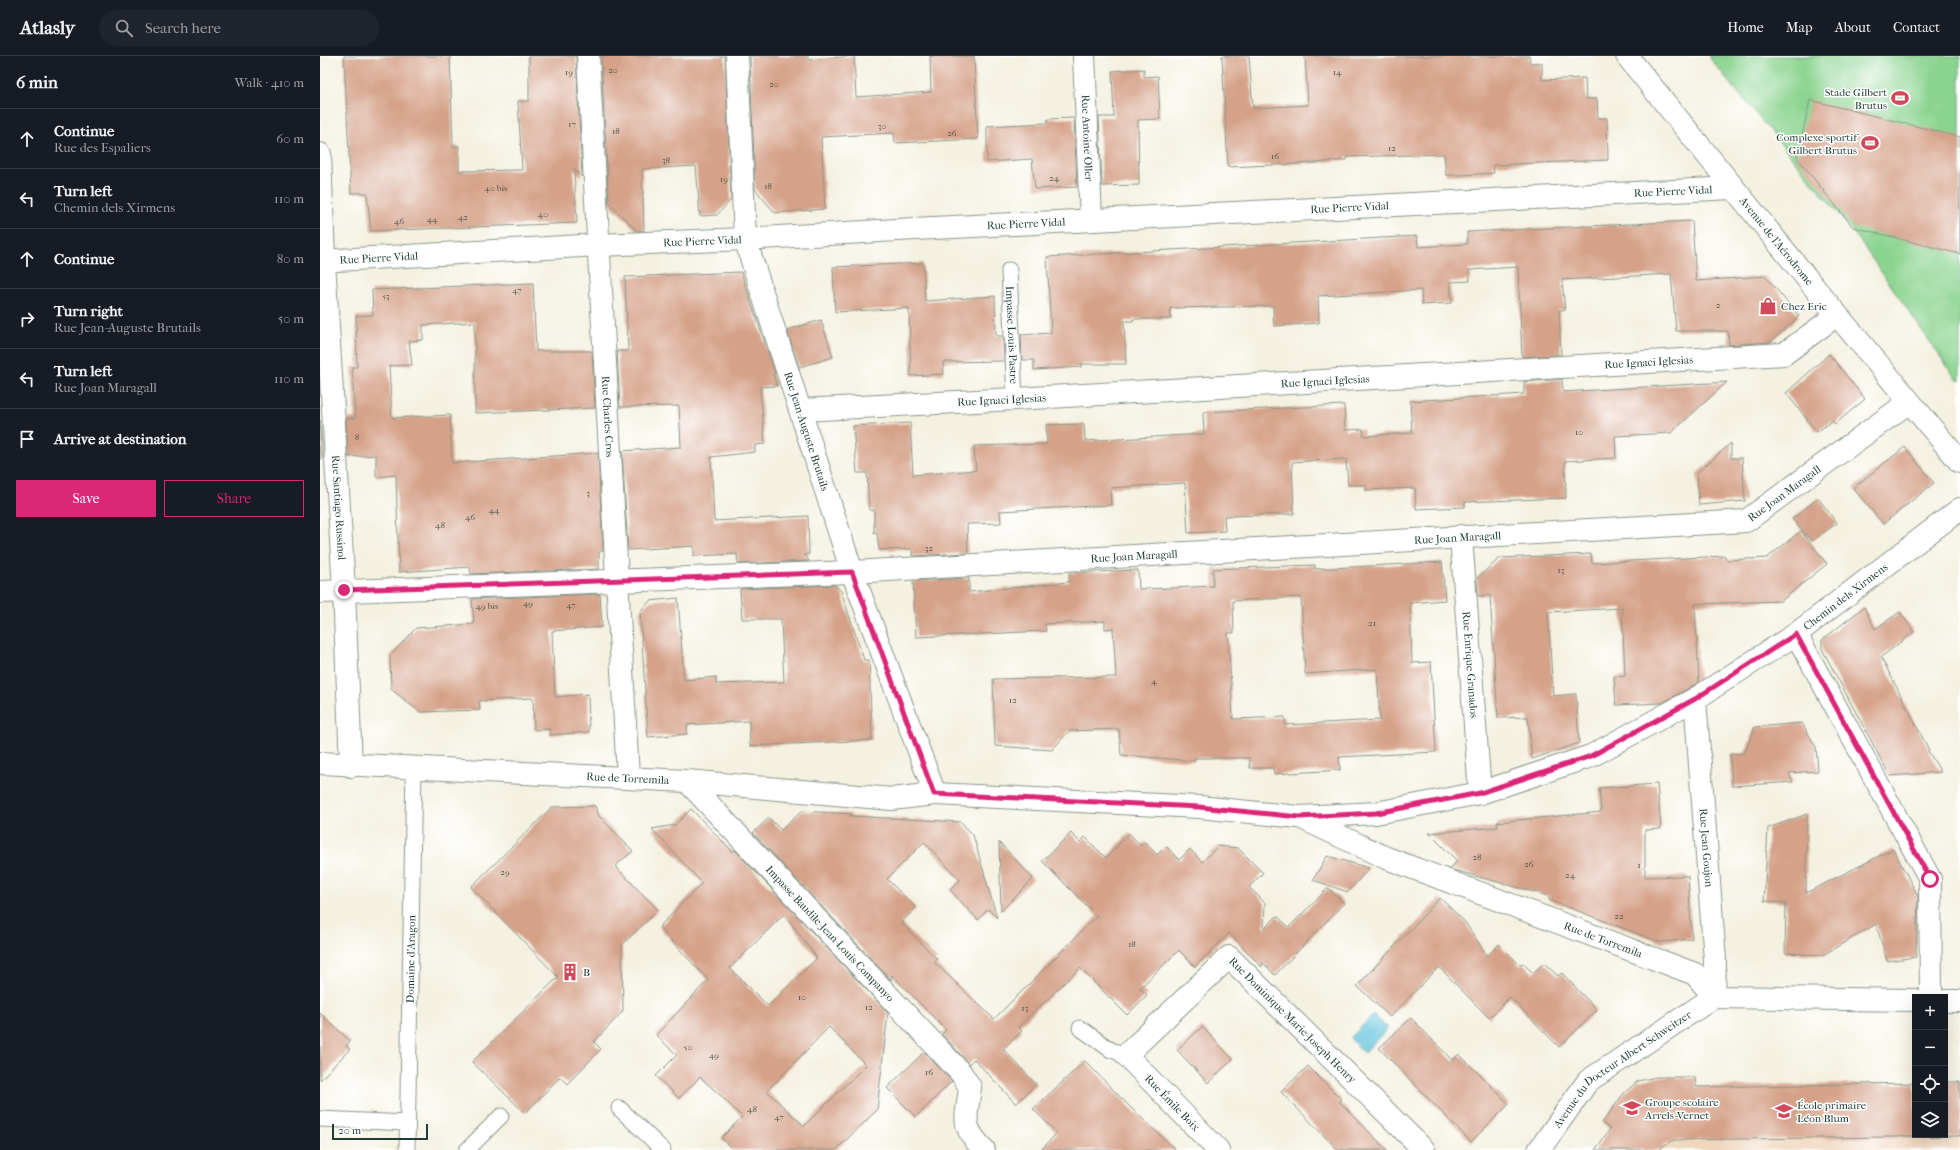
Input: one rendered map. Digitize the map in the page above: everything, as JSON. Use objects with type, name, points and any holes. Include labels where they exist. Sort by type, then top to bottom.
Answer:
[{"type":"street","name":"Rue Charles Cros","points":[[588,56],[628,777]]},
{"type":"street","name":"Rue Jean-Auguste Brutails","points":[[737,56],[746,239],[852,572],[934,794]]},
{"type":"street","name":"Rue Antoine Oller","points":[[1084,56],[1091,220]]},
{"type":"street","name":"Avenue de l'Aérodrome","points":[[1627,56],[1837,315],[1960,462]]},
{"type":"street","name":"Rue Santiago Russinol","points":[[320,154],[322,261],[344,590],[351,766]]},
{"type":"street","name":"Rue Pierre Vidal","points":[[322,261],[599,245],[746,239],[1733,188]]},
{"type":"street","name":"Rue Ignaci Iglesias","points":[[801,410],[1015,400],[1784,354],[1837,315]]},
{"type":"street","name":"Rue Joan Maragall","points":[[320,592],[618,582],[852,572],[1461,536],[1746,521],[1909,402]]},
{"type":"street","name":"Chemin dels Xirmens","points":[[1299,817],[1376,813],[1480,793],[1591,756],[1695,699],[1796,634],[1960,509]]},
{"type":"street","name":"Rue Enrique Granados","points":[[1461,536],[1480,793]]},
{"type":"street","points":[[1796,634],[1930,879],[1932,994]]},
{"type":"street","name":"Rue Jean Goujon","points":[[1695,699],[1715,960],[1714,997]]},
{"type":"street","name":"Rue de Torremila","points":[[320,763],[351,766],[628,777],[892,799],[934,794],[1199,807],[1299,817],[1384,857],[1696,974],[1714,997]]},
{"type":"street","name":"Impasse Baudile-Jean-Louis Companyo","points":[[688,781],[961,1073],[970,1087],[966,1118],[967,1130],[984,1150]]},
{"type":"street","name":"Rue Dominique-Marie-Joseph Henry","points":[[1126,1055],[1229,957],[1424,1150]]},
{"type":"street","points":[[1714,997],[1912,1000]]},
{"type":"street","name":"Avenue du Docteur Albert Schweitzer","points":[[1539,1150],[1588,1081],[1714,997]]},
{"type":"street","points":[[1948,1001],[1960,1001]]},
{"type":"street","name":"Rue Émile Boix","points":[[1126,1055],[1218,1150]]},
{"type":"lane","name":"Impasse Louis Pastre","points":[[1009,270],[1015,400]]},
{"type":"lane","name":"Domaine d'Aragon","points":[[407,1150],[414,768]]},
{"type":"lane","points":[[1080,1028],[1111,1050],[1126,1055]]},
{"type":"lane","points":[[619,1108],[663,1150]]},
{"type":"lane","points":[[467,1150],[501,1116]]},
{"type":"lane","points":[[320,1118],[407,1123]]},
{"type":"shaded area","name":"École primaire Léon Blum","points":[[1656,1077],[1695,1077],[1696,1087],[1912,1083],[1912,1138],[1948,1138],[1948,1124],[1960,1082],[1960,1150],[1595,1150],[1610,1129],[1602,1123],[1624,1093]]},
{"type":"green space","name":"Complexe sportif Gilbert Brutus","points":[[1708,56],[1960,56],[1960,381],[1956,379],[1852,230]]},
{"type":"water","points":[[1373,1015],[1388,1028],[1364,1053],[1350,1038]]},
{"type":"building","points":[[344,56],[450,56],[453,147],[459,146],[459,171],[522,170],[518,101],[529,101],[529,56],[576,56],[582,177],[574,169],[577,223],[371,231],[367,193],[351,193]]},
{"type":"building","points":[[601,56],[725,56],[731,200],[717,215],[700,216],[696,166],[642,169],[644,231],[637,231],[609,203]]},
{"type":"building","points":[[750,56],[808,56],[808,60],[854,56],[856,97],[931,92],[930,56],[974,56],[978,139],[895,143],[894,133],[821,137],[825,209],[775,213],[755,189]]},
{"type":"building","points":[[1222,56],[1249,56],[1253,108],[1308,105],[1305,56],[1529,56],[1530,63],[1542,63],[1542,80],[1585,78],[1586,99],[1597,99],[1598,118],[1607,118],[1608,160],[1493,165],[1494,173],[1461,175],[1446,175],[1444,154],[1347,157],[1347,160],[1315,163],[1228,167]]},
{"type":"building","points":[[1144,69],[1144,77],[1158,76],[1160,119],[1138,120],[1139,185],[1102,186],[1099,117],[1114,117],[1112,71]]},
{"type":"building","points":[[1810,100],[1960,137],[1960,254],[1853,227],[1797,158]]},
{"type":"building","points":[[1074,118],[1077,187],[1035,189],[1032,159],[987,162],[987,126],[1047,123],[1048,119]]},
{"type":"building","points":[[1692,221],[1696,281],[1765,276],[1799,316],[1771,342],[1729,345],[1728,331],[1676,331],[1671,274],[1562,280],[1565,310],[1559,310],[1561,355],[1522,357],[1518,267],[1469,270],[1470,281],[1450,282],[1452,303],[1422,305],[1421,290],[1318,296],[1319,323],[1274,326],[1273,306],[1170,308],[1171,319],[1133,319],[1133,321],[1124,321],[1126,364],[1081,364],[1081,367],[1034,370],[1034,360],[1022,360],[1021,335],[1051,333],[1047,257],[1417,236],[1418,247],[1467,244],[1467,232]]},
{"type":"building","points":[[923,263],[925,301],[995,296],[996,336],[1003,336],[1004,361],[943,362],[944,374],[911,376],[909,308],[835,312],[833,267]]},
{"type":"building","points":[[741,272],[775,373],[773,374],[777,386],[760,387],[765,444],[755,445],[755,452],[711,457],[714,521],[808,516],[809,554],[805,555],[809,561],[738,564],[737,554],[694,556],[694,546],[628,550],[622,451],[681,447],[679,406],[620,407],[617,351],[628,351],[625,277]]},
{"type":"building","points":[[533,283],[536,351],[592,351],[595,408],[475,413],[475,322],[423,325],[423,340],[409,341],[412,365],[389,366],[392,418],[450,415],[452,463],[598,453],[603,551],[599,552],[599,569],[471,574],[470,567],[399,572],[396,475],[376,477],[376,455],[348,457],[346,419],[355,418],[352,367],[357,367],[356,316],[373,315],[372,290]]},
{"type":"building","points":[[821,320],[833,357],[799,367],[787,330]]},
{"type":"building","points":[[1829,354],[1865,399],[1835,424],[1832,421],[1817,432],[1786,393]]},
{"type":"building","points":[[1562,379],[1563,392],[1727,382],[1671,433],[1615,436],[1616,458],[1565,461],[1566,498],[1465,502],[1465,507],[1416,509],[1415,488],[1366,490],[1366,485],[1348,485],[1346,459],[1292,462],[1294,514],[1224,516],[1225,531],[1188,533],[1185,483],[1110,488],[1111,505],[1000,511],[1001,523],[967,524],[968,553],[912,556],[912,549],[879,550],[877,533],[874,533],[874,510],[869,510],[867,473],[857,473],[853,426],[910,423],[913,475],[976,470],[974,446],[1047,444],[1046,425],[1084,424],[1085,441],[1204,434],[1203,412],[1344,405],[1345,430],[1363,429],[1364,436],[1412,433],[1410,401],[1524,394],[1524,382]]},
{"type":"building","points":[[320,420],[323,459],[320,459]]},
{"type":"building","points":[[1731,443],[1731,458],[1742,458],[1745,501],[1699,505],[1697,473]]},
{"type":"building","points":[[1905,447],[1934,483],[1883,524],[1853,488]]},
{"type":"building","points":[[1818,498],[1837,523],[1812,541],[1792,519]]},
{"type":"building","points":[[1801,531],[1827,564],[1781,601],[1695,604],[1699,682],[1662,703],[1616,705],[1614,677],[1625,676],[1622,608],[1548,612],[1553,696],[1576,694],[1579,743],[1532,759],[1528,717],[1498,718],[1490,595],[1478,596],[1477,578],[1500,558],[1591,554],[1592,563],[1725,556],[1726,560],[1767,558]]},
{"type":"building","points":[[1442,562],[1445,600],[1410,603],[1412,663],[1431,662],[1436,752],[1339,757],[1340,770],[1274,774],[1273,768],[1250,768],[1249,758],[1194,758],[1195,761],[1121,755],[1119,729],[1069,731],[1052,750],[995,746],[993,679],[1116,677],[1113,628],[1105,629],[1105,621],[1045,624],[1046,631],[916,637],[913,581],[969,578],[969,592],[1069,582],[1069,573],[1138,570],[1139,589],[1213,586],[1213,569],[1315,565],[1315,569]],"holes":[[[1301,597],[1305,674],[1377,669],[1380,720],[1285,725],[1285,717],[1233,719],[1228,633],[1234,633],[1233,601]]]},
{"type":"building","points":[[835,585],[841,591],[864,660],[869,660],[872,740],[750,746],[749,721],[687,725],[687,734],[648,737],[640,611],[650,601],[678,598],[684,680],[716,677],[716,684],[784,682],[781,619],[742,619],[740,589]]},
{"type":"building","points":[[600,594],[602,627],[552,631],[555,697],[588,694],[589,732],[550,735],[550,729],[534,730],[533,698],[479,701],[480,710],[420,712],[391,689],[390,656],[416,628],[474,624],[472,599]]},
{"type":"building","points":[[1864,607],[1875,629],[1900,612],[1914,632],[1881,657],[1929,750],[1928,751],[1941,772],[1890,776],[1822,649],[1822,640]]},
{"type":"building","points":[[1802,723],[1816,747],[1818,771],[1789,773],[1793,782],[1732,786],[1730,754],[1745,753],[1755,727]]},
{"type":"building","points":[[1657,784],[1661,829],[1645,830],[1645,877],[1688,876],[1692,939],[1660,942],[1549,900],[1549,896],[1450,869],[1457,861],[1429,833],[1498,827],[1497,822],[1601,812],[1599,788]]},
{"type":"building","name":"B","points":[[595,806],[599,816],[633,851],[615,866],[658,910],[622,945],[623,1011],[594,1042],[601,1049],[567,1084],[560,1077],[525,1113],[472,1062],[558,977],[471,887],[552,807]]},
{"type":"building","points":[[691,809],[733,852],[735,850],[888,1013],[877,1110],[836,1150],[733,1150],[721,1138],[742,1117],[721,1096],[700,1077],[679,1098],[656,1076],[677,1055],[656,1035],[708,980],[659,927],[702,883],[652,829],[675,825]],"holes":[[[784,914],[817,958],[768,1006],[730,968]],[[829,1027],[866,1065],[804,1126],[767,1091]]]},
{"type":"building","points":[[802,811],[852,814],[850,816],[961,822],[973,835],[997,918],[988,909],[978,920],[950,890],[960,880],[924,842],[887,879],[916,908],[901,923],[937,959],[934,962],[994,1019],[1097,916],[1042,861],[1071,833],[1080,842],[1085,837],[1106,858],[1129,833],[1141,846],[1145,842],[1157,855],[1166,846],[1179,860],[1190,849],[1202,862],[1218,846],[1238,848],[1263,873],[1249,887],[1265,903],[1264,929],[1277,916],[1289,927],[1328,888],[1344,903],[1275,975],[1262,962],[1262,967],[1229,933],[1195,967],[1179,950],[1140,988],[1147,995],[1127,1015],[1080,968],[1018,1027],[1022,1031],[1003,1049],[1036,1084],[1016,1104],[974,1059],[969,1064],[942,1034],[946,1030],[892,975],[891,980],[753,833],[769,818],[781,830]]},
{"type":"building","points":[[1807,814],[1806,893],[1893,849],[1918,896],[1916,957],[1887,961],[1876,924],[1823,955],[1785,953],[1786,903],[1764,901],[1768,828]]},
{"type":"building","points":[[999,842],[1033,879],[1001,911]]},
{"type":"building","points":[[1327,856],[1369,868],[1348,892],[1313,880]]},
{"type":"building","points":[[1440,898],[1465,922],[1487,956],[1499,944],[1520,965],[1523,963],[1533,973],[1544,963],[1558,976],[1562,973],[1597,1010],[1559,1047],[1510,997],[1489,1018],[1439,967],[1390,1017],[1357,986]]},
{"type":"building","points":[[320,1013],[350,1041],[346,1046],[350,1049],[320,1080]]},
{"type":"building","points":[[1411,1018],[1453,1061],[1459,1054],[1509,1104],[1471,1142],[1379,1048]]},
{"type":"building","points":[[1202,1027],[1233,1059],[1208,1083],[1177,1050]]},
{"type":"building","points":[[924,1052],[952,1081],[916,1117],[887,1088]]},
{"type":"building","points":[[1085,1061],[1130,1107],[1176,1150],[1041,1150],[1057,1133],[1033,1109]]},
{"type":"building","points":[[1308,1066],[1341,1099],[1339,1101],[1387,1150],[1338,1150],[1281,1092]]},
{"type":"building","name":"École primaire Léon Blum","points":[[1656,1077],[1695,1077],[1696,1087],[1912,1083],[1912,1137],[1674,1140],[1663,1146],[1660,1150],[1595,1150],[1610,1129],[1602,1123],[1624,1093],[1638,1081]]},
{"type":"building","name":"École primaire Léon Blum","points":[[1948,1082],[1960,1082],[1960,1136],[1948,1136]]},
{"type":"place","name":"Stade Gilbert Brutus","points":[[1900,98]]},
{"type":"place","name":"Complexe sportif Gilbert Brutus","points":[[1870,143]]},
{"type":"place","name":"Chez Eric","points":[[1768,306]]},
{"type":"place","name":"B","points":[[570,972]]},
{"type":"place","name":"Groupe scolaire Arrels-Vernet","points":[[1632,1108]]},
{"type":"place","name":"École primaire Léon Blum","points":[[1784,1111]]},
{"type":"route","points":[[344,590],[618,582],[852,572],[934,794],[1199,807],[1299,817],[1376,813],[1480,793],[1591,756],[1653,724],[1741,671],[1796,634],[1930,879]]}]
